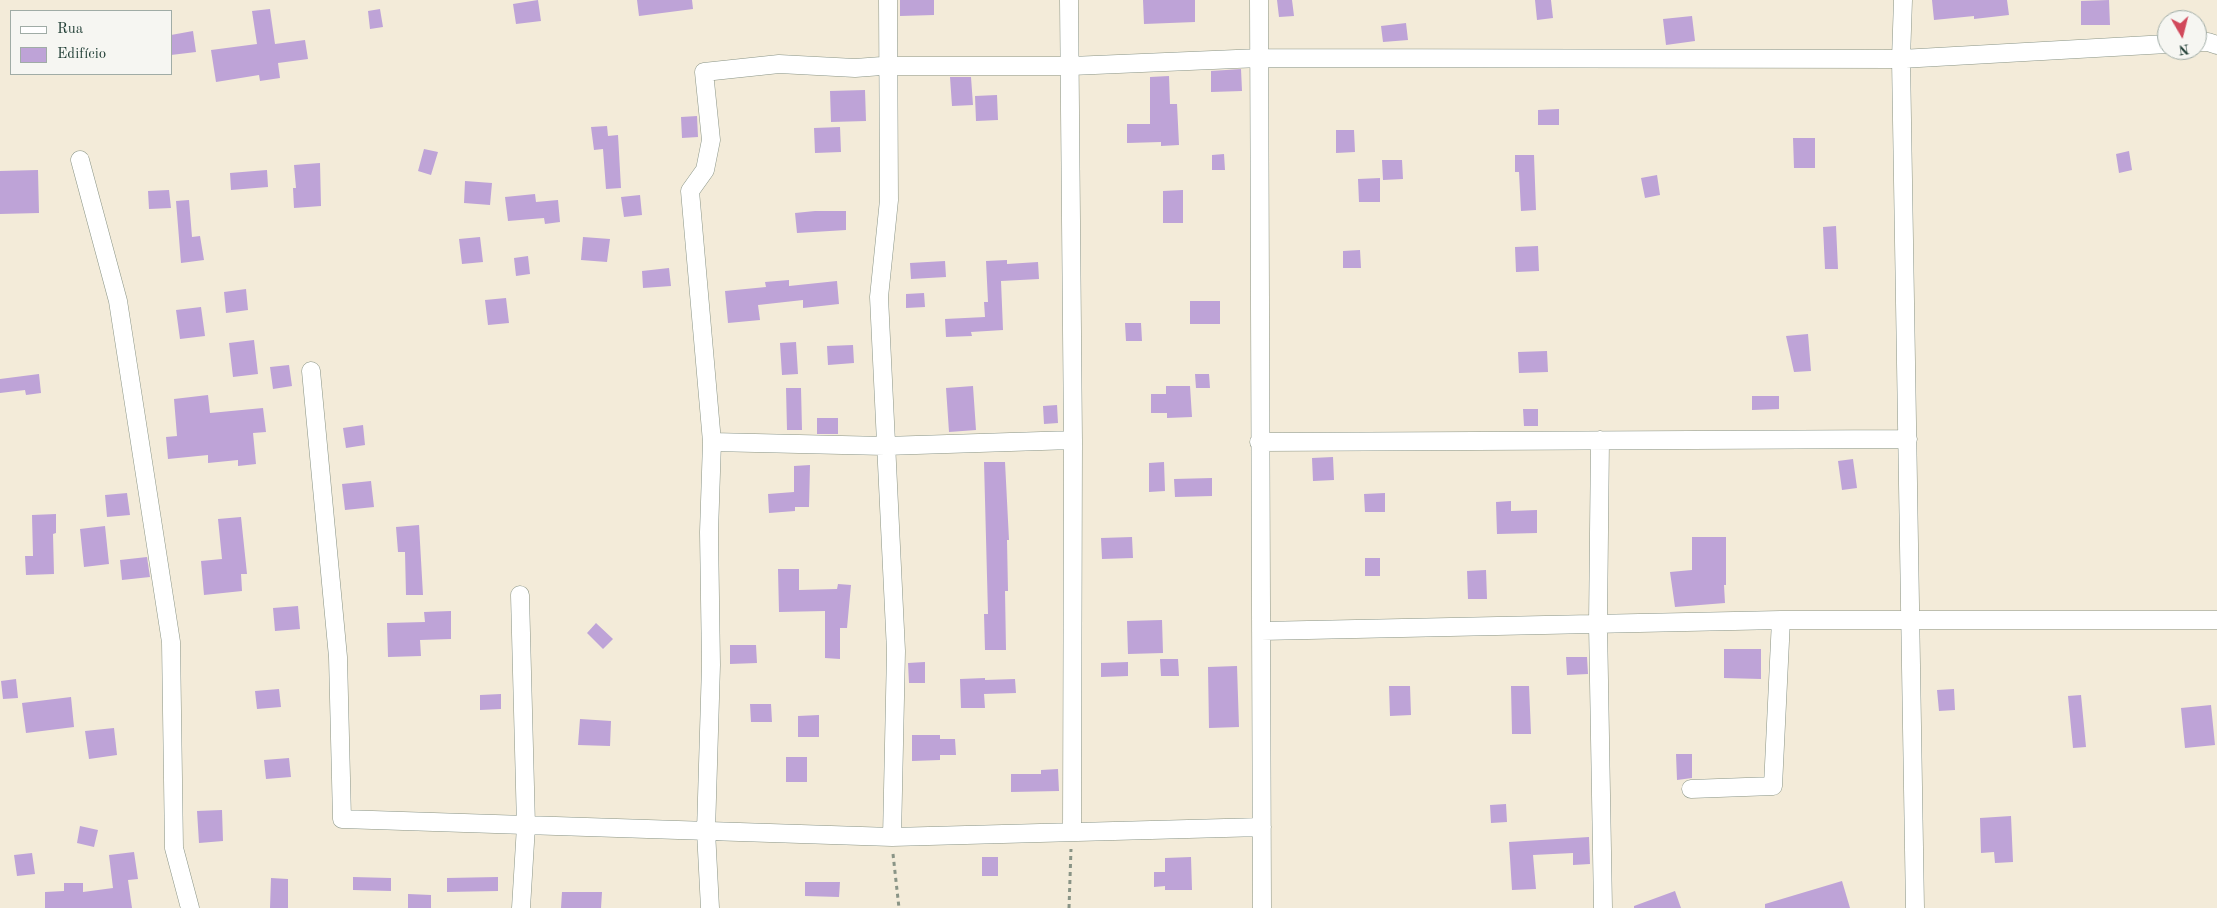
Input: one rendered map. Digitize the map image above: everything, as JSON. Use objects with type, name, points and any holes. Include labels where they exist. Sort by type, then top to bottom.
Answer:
[{"type":"street","points":[[888,0],[889,200],[879,296],[896,651],[892,837]]},
{"type":"street","points":[[1069,0],[1071,66],[1072,832]]},
{"type":"street","points":[[1259,0],[1262,908]]},
{"type":"street","points":[[1903,0],[1901,59],[1915,908]]},
{"type":"street","points":[[710,908],[706,831],[711,665],[709,532],[712,442],[690,191],[705,170],[711,140],[704,72],[779,64],[855,68],[889,66],[1071,66],[1260,58],[1901,59],[2157,45]]},
{"type":"street","points":[[80,160],[118,301],[171,642],[174,848],[190,908]]},
{"type":"street","points":[[311,371],[338,658],[342,819],[892,837],[1262,827]]},
{"type":"street","points":[[1259,442],[1908,439]]},
{"type":"street","points":[[712,442],[886,446],[1072,440]]},
{"type":"street","points":[[1600,440],[1598,624],[1603,908]]},
{"type":"street","points":[[520,595],[526,826],[521,908]]},
{"type":"street","points":[[1261,631],[1781,620],[2217,620]]},
{"type":"street","points":[[1691,789],[1773,786],[1781,620]]},
{"type":"path","points":[[1069,908],[1072,832]]},
{"type":"path","points":[[892,837],[899,908]]},
{"type":"building","points":[[538,0],[541,21],[516,24],[513,4]]},
{"type":"building","points":[[637,0],[692,0],[693,9],[639,16]]},
{"type":"building","points":[[900,0],[934,0],[934,15],[900,16]]},
{"type":"building","points":[[1143,0],[1195,0],[1195,22],[1144,24]]},
{"type":"building","points":[[1277,0],[1292,0],[1294,16],[1279,17]]},
{"type":"building","points":[[1535,0],[1551,0],[1553,18],[1537,20]]},
{"type":"building","points":[[1932,0],[2007,0],[2009,15],[1974,19],[1974,16],[1934,20]]},
{"type":"building","points":[[2109,0],[2110,25],[2081,25],[2081,1]]},
{"type":"building","points":[[270,9],[275,44],[305,40],[308,59],[278,63],[280,78],[260,81],[259,75],[216,82],[211,50],[257,44],[252,11]]},
{"type":"building","points":[[380,9],[383,27],[370,29],[368,11]]},
{"type":"building","points":[[1692,16],[1695,41],[1666,45],[1663,19]]},
{"type":"building","points":[[1406,23],[1408,40],[1383,42],[1381,26]]},
{"type":"building","points":[[193,31],[196,52],[172,55],[172,35]]},
{"type":"building","points":[[1241,69],[1242,91],[1211,92],[1211,71]]},
{"type":"building","points":[[1169,76],[1170,104],[1177,104],[1179,145],[1161,146],[1161,142],[1127,143],[1127,124],[1150,124],[1150,77]]},
{"type":"building","points":[[950,77],[971,77],[973,105],[952,106]]},
{"type":"building","points":[[865,90],[866,121],[831,122],[830,91]]},
{"type":"building","points":[[997,95],[998,120],[976,121],[975,96]]},
{"type":"building","points":[[1559,109],[1559,125],[1538,125],[1538,110]]},
{"type":"building","points":[[697,116],[698,137],[682,138],[681,117]]},
{"type":"building","points":[[607,126],[608,136],[618,135],[621,188],[606,189],[603,149],[594,150],[591,127]]},
{"type":"building","points":[[840,127],[841,152],[815,153],[814,128]]},
{"type":"building","points":[[1336,130],[1354,130],[1355,152],[1336,153]]},
{"type":"building","points":[[1793,138],[1815,138],[1815,168],[1794,168]]},
{"type":"building","points":[[424,149],[438,152],[431,175],[418,171]]},
{"type":"building","points":[[2129,151],[2132,170],[2119,173],[2116,154]]},
{"type":"building","points":[[1224,154],[1225,170],[1212,170],[1212,155]]},
{"type":"building","points":[[1515,155],[1534,155],[1536,210],[1521,211],[1519,172],[1515,172]]},
{"type":"building","points":[[1382,160],[1402,160],[1403,179],[1383,180]]},
{"type":"building","points":[[320,163],[321,206],[294,208],[293,188],[296,188],[294,165]]},
{"type":"building","points":[[38,170],[39,213],[0,214],[0,171]]},
{"type":"building","points":[[267,170],[268,187],[231,190],[230,173]]},
{"type":"building","points":[[1657,175],[1660,195],[1645,198],[1641,178]]},
{"type":"building","points":[[1380,178],[1380,202],[1359,202],[1358,179]]},
{"type":"building","points":[[465,181],[492,183],[490,205],[464,203]]},
{"type":"building","points":[[169,190],[171,208],[149,209],[148,191]]},
{"type":"building","points":[[1183,190],[1183,223],[1163,223],[1163,191]]},
{"type":"building","points":[[535,194],[536,202],[558,200],[560,222],[545,224],[544,218],[508,221],[505,197]]},
{"type":"building","points":[[640,195],[642,215],[624,217],[621,197]]},
{"type":"building","points":[[189,200],[192,237],[200,236],[204,260],[181,263],[176,201]]},
{"type":"building","points":[[846,211],[846,230],[797,233],[795,213]]},
{"type":"building","points":[[1836,226],[1838,269],[1825,269],[1823,227]]},
{"type":"building","points":[[480,237],[483,262],[462,264],[459,239]]},
{"type":"building","points":[[583,237],[610,239],[607,262],[581,260]]},
{"type":"building","points":[[1538,246],[1539,271],[1516,272],[1515,247]]},
{"type":"building","points":[[1360,250],[1361,268],[1343,268],[1343,251]]},
{"type":"building","points":[[528,256],[530,274],[516,276],[514,258]]},
{"type":"building","points":[[1007,260],[1007,264],[1038,262],[1039,279],[1001,281],[1003,330],[971,332],[972,336],[946,337],[945,319],[985,317],[984,302],[988,302],[986,261]]},
{"type":"building","points":[[945,261],[946,277],[911,279],[910,263]]},
{"type":"building","points":[[669,268],[671,286],[643,288],[642,271]]},
{"type":"building","points":[[789,280],[789,286],[837,281],[839,304],[803,308],[803,300],[758,305],[760,320],[728,323],[725,291],[766,287],[765,282]]},
{"type":"building","points":[[246,289],[248,310],[226,313],[224,292]]},
{"type":"building","points":[[924,293],[925,307],[906,308],[906,294]]},
{"type":"building","points":[[506,298],[509,323],[488,325],[485,300]]},
{"type":"building","points":[[1190,301],[1220,301],[1220,324],[1190,324]]},
{"type":"building","points":[[201,307],[205,336],[180,339],[176,310]]},
{"type":"building","points":[[1125,323],[1141,323],[1142,341],[1126,341]]},
{"type":"building","points":[[1808,334],[1811,371],[1794,372],[1786,336]]},
{"type":"building","points":[[254,340],[258,374],[233,377],[229,343]]},
{"type":"building","points":[[796,342],[798,374],[782,375],[780,343]]},
{"type":"building","points":[[853,345],[854,363],[828,365],[827,346]]},
{"type":"building","points":[[1547,351],[1548,372],[1519,373],[1518,352]]},
{"type":"building","points":[[289,365],[292,386],[273,389],[270,367]]},
{"type":"building","points":[[39,374],[41,393],[26,395],[25,390],[0,393],[0,379]]},
{"type":"building","points":[[1195,374],[1209,374],[1210,388],[1196,388]]},
{"type":"building","points":[[973,386],[976,430],[949,432],[946,388]]},
{"type":"building","points":[[1166,386],[1190,386],[1192,417],[1167,418],[1167,413],[1151,413],[1151,394],[1166,394]]},
{"type":"building","points":[[786,388],[801,388],[802,430],[787,430]]},
{"type":"building","points":[[208,395],[210,413],[263,408],[266,432],[253,433],[256,464],[238,466],[238,460],[208,463],[208,455],[168,459],[166,437],[177,436],[174,399]]},
{"type":"building","points":[[1752,396],[1779,396],[1779,409],[1752,410]]},
{"type":"building","points":[[1057,405],[1058,423],[1044,424],[1043,406]]},
{"type":"building","points":[[1523,409],[1538,409],[1538,426],[1524,426]]},
{"type":"building","points":[[817,418],[838,418],[838,434],[817,434]]},
{"type":"building","points":[[363,425],[365,445],[346,448],[343,428]]},
{"type":"building","points":[[1333,457],[1334,480],[1313,481],[1312,458]]},
{"type":"building","points":[[1853,459],[1857,488],[1842,490],[1838,461]]},
{"type":"building","points":[[984,462],[1005,462],[1009,540],[1007,540],[1008,591],[1005,591],[1006,650],[985,650],[984,614],[988,614]]},
{"type":"building","points":[[1164,462],[1165,491],[1149,492],[1149,463]]},
{"type":"building","points":[[810,465],[809,507],[795,507],[795,511],[769,513],[768,494],[794,492],[794,466]]},
{"type":"building","points":[[1212,478],[1212,496],[1175,497],[1174,479]]},
{"type":"building","points":[[371,481],[374,507],[345,510],[342,484]]},
{"type":"building","points":[[127,493],[130,515],[107,517],[105,495]]},
{"type":"building","points":[[1385,493],[1385,512],[1365,512],[1364,494]]},
{"type":"building","points":[[1511,501],[1511,511],[1537,510],[1537,533],[1497,534],[1496,502]]},
{"type":"building","points":[[56,514],[56,533],[53,534],[54,574],[26,575],[25,556],[33,556],[32,515]]},
{"type":"building","points":[[241,517],[247,574],[241,574],[242,591],[204,595],[201,561],[222,559],[218,519]]},
{"type":"building","points":[[419,525],[423,595],[406,595],[405,552],[398,552],[396,527]]},
{"type":"building","points":[[105,526],[109,564],[84,567],[80,529]]},
{"type":"building","points":[[1132,537],[1133,558],[1102,559],[1101,538]]},
{"type":"building","points":[[1692,537],[1726,537],[1725,603],[1675,607],[1670,572],[1692,570]]},
{"type":"building","points":[[147,557],[150,577],[122,580],[120,560]]},
{"type":"building","points":[[1365,558],[1380,558],[1380,576],[1365,576]]},
{"type":"building","points":[[778,569],[799,569],[799,590],[837,589],[838,584],[851,585],[847,628],[840,628],[840,659],[825,658],[825,611],[779,612]]},
{"type":"building","points":[[1486,570],[1487,599],[1468,599],[1467,571]]},
{"type":"building","points":[[298,606],[300,629],[275,631],[273,608]]},
{"type":"building","points":[[451,611],[451,639],[420,640],[421,656],[388,657],[387,623],[425,622],[424,612]]},
{"type":"building","points":[[1162,620],[1163,653],[1128,654],[1127,621]]},
{"type":"building","points":[[596,623],[613,639],[603,649],[587,633]]},
{"type":"building","points":[[730,645],[756,645],[757,663],[730,664]]},
{"type":"building","points":[[1724,649],[1761,649],[1761,679],[1724,678]]},
{"type":"building","points":[[1566,657],[1587,657],[1588,674],[1567,675]]},
{"type":"building","points":[[1160,659],[1178,659],[1179,676],[1161,676]]},
{"type":"building","points":[[925,662],[925,683],[909,683],[908,663]]},
{"type":"building","points":[[1128,662],[1128,676],[1101,677],[1101,663]]},
{"type":"building","points":[[1237,666],[1239,727],[1209,728],[1208,667]]},
{"type":"building","points":[[985,678],[985,680],[1015,679],[1016,693],[984,694],[985,708],[961,708],[960,679]]},
{"type":"building","points":[[16,679],[18,698],[3,699],[1,681]]},
{"type":"building","points":[[1389,686],[1410,686],[1411,715],[1390,716]]},
{"type":"building","points":[[1511,686],[1529,686],[1531,734],[1512,734]]},
{"type":"building","points":[[279,689],[281,707],[257,709],[255,691]]},
{"type":"building","points":[[1954,689],[1955,710],[1939,711],[1937,690]]},
{"type":"building","points":[[501,694],[501,709],[480,710],[480,695]]},
{"type":"building","points":[[2081,695],[2086,747],[2073,748],[2068,696]]},
{"type":"building","points":[[71,697],[74,727],[26,733],[22,703]]},
{"type":"building","points":[[750,704],[771,704],[772,722],[751,722]]},
{"type":"building","points":[[2211,705],[2215,745],[2185,748],[2181,708]]},
{"type":"building","points":[[819,715],[819,737],[798,737],[798,716]]},
{"type":"building","points":[[580,719],[611,721],[610,746],[578,745]]},
{"type":"building","points":[[114,728],[117,755],[89,759],[85,731]]},
{"type":"building","points":[[912,735],[940,735],[940,739],[955,739],[956,755],[940,755],[940,760],[912,761]]},
{"type":"building","points":[[1676,754],[1692,754],[1692,778],[1677,780]]},
{"type":"building","points":[[786,757],[807,757],[807,782],[786,782]]},
{"type":"building","points":[[289,758],[291,777],[266,779],[264,760]]},
{"type":"building","points":[[1058,769],[1059,791],[1011,792],[1011,774],[1041,774],[1041,770]]},
{"type":"building","points":[[1506,804],[1507,822],[1491,823],[1490,805]]},
{"type":"building","points":[[222,810],[223,841],[199,843],[197,811]]},
{"type":"building","points":[[2011,816],[2013,862],[1995,863],[1994,852],[1981,853],[1980,818]]},
{"type":"building","points":[[80,826],[98,830],[94,847],[77,843]]},
{"type":"building","points":[[1589,837],[1590,864],[1573,865],[1573,853],[1533,855],[1536,889],[1512,890],[1509,842]]},
{"type":"building","points":[[134,852],[138,879],[128,880],[132,908],[45,908],[45,892],[64,891],[64,883],[83,883],[83,892],[113,888],[109,855]]},
{"type":"building","points":[[32,853],[35,874],[17,876],[14,855]]},
{"type":"building","points":[[982,857],[998,857],[998,876],[982,876]]},
{"type":"building","points":[[1191,857],[1192,890],[1165,890],[1165,886],[1154,887],[1154,872],[1165,872],[1165,858]]},
{"type":"building","points":[[353,877],[391,878],[391,891],[353,890]]},
{"type":"building","points":[[498,877],[498,891],[447,892],[447,878]]},
{"type":"building","points":[[271,878],[288,879],[288,908],[270,908]]},
{"type":"building","points":[[1842,881],[1850,908],[1765,908],[1765,904]]},
{"type":"building","points":[[805,882],[840,882],[839,897],[805,896]]},
{"type":"building","points":[[1675,891],[1681,908],[1634,908],[1634,906]]},
{"type":"building","points":[[562,892],[602,892],[601,908],[561,908]]},
{"type":"building","points":[[408,894],[431,895],[431,908],[408,908]]}]
